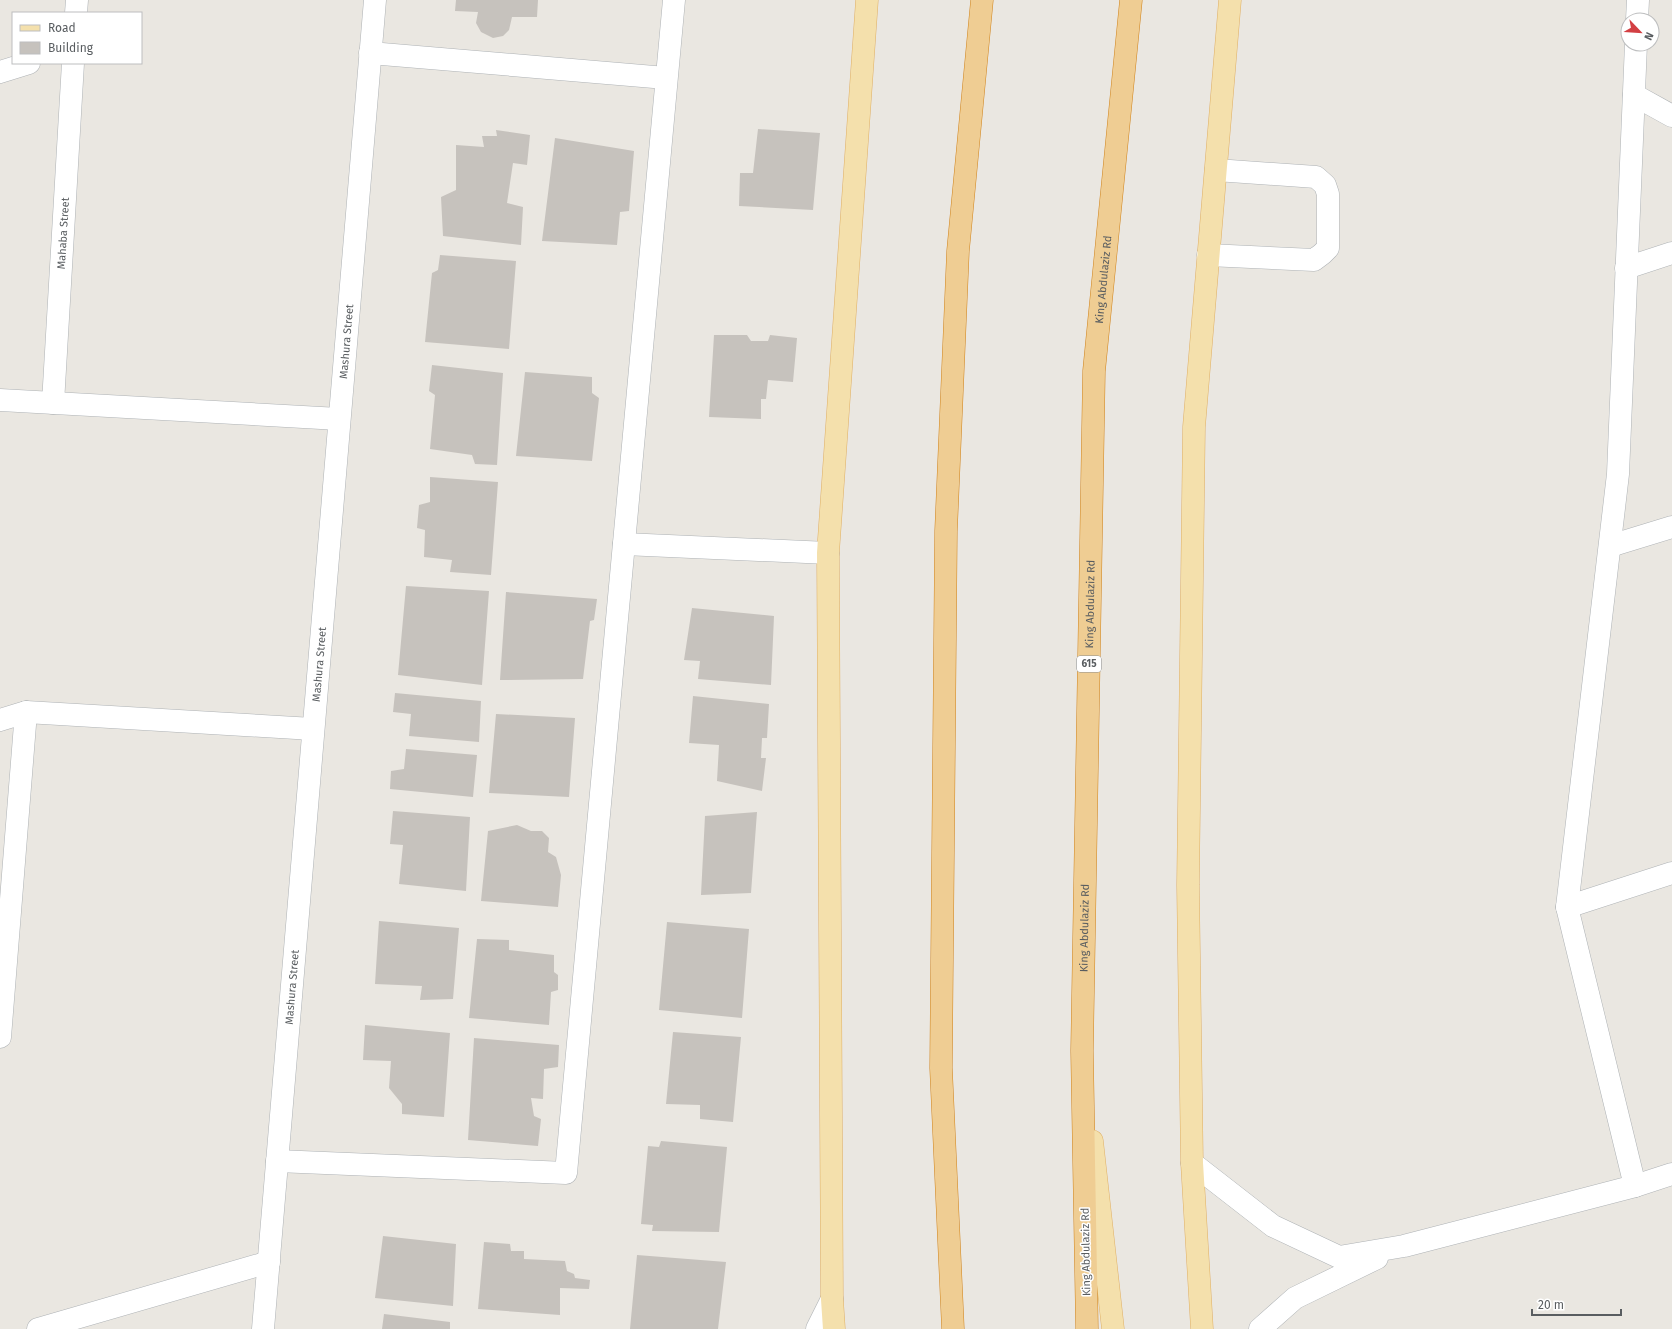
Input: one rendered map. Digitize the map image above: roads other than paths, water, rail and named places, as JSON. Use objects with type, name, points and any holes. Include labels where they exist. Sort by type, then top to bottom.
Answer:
[{"type":"highway","points":[[953,1329],[941,1068],[946,531],[958,251],[982,0]]},
{"type":"highway","name":"King Abdulaziz Rd","points":[[1087,1329],[1082,1051],[1094,371],[1131,0]]},
{"type":"main road","points":[[834,1329],[832,1299],[828,553],[867,0]]},
{"type":"main road","points":[[1202,1329],[1192,1163],[1188,885],[1194,427],[1230,0]]},
{"type":"main road","points":[[1082,1051],[1113,1329]]},
{"type":"street","points":[[76,12],[77,0]]},
{"type":"street","name":"Mashura Street","points":[[263,1329],[375,0]]},
{"type":"street","points":[[277,1161],[566,1173],[674,0]]},
{"type":"street","points":[[1637,12],[1638,0]]},
{"type":"street","points":[[1635,1186],[1567,907],[1618,474],[1636,52]]},
{"type":"street","points":[[370,53],[666,78]]},
{"type":"street","points":[[0,72],[26,64]]},
{"type":"street","name":"Mahaba Street","points":[[53,403],[73,64]]},
{"type":"street","points":[[1634,95],[1672,116]]},
{"type":"street","points":[[1208,255],[1314,260],[1328,248],[1328,194],[1325,185],[1316,178],[1216,170]]},
{"type":"street","points":[[1626,268],[1672,252]]},
{"type":"street","points":[[0,400],[339,419]]},
{"type":"street","points":[[1610,546],[1672,527]]},
{"type":"street","points":[[624,544],[828,553]]},
{"type":"street","points":[[0,720],[26,712],[313,729]]},
{"type":"street","points":[[0,1026],[26,712]]},
{"type":"street","points":[[1567,907],[1672,873]]},
{"type":"street","points":[[1192,1163],[1273,1226],[1339,1256],[1404,1246],[1635,1186],[1672,1174]]},
{"type":"street","points":[[1260,1329],[1295,1298],[1404,1246]]},
{"type":"street","points":[[38,1329],[269,1262]]},
{"type":"street","points":[[817,1329],[832,1299]]}]
